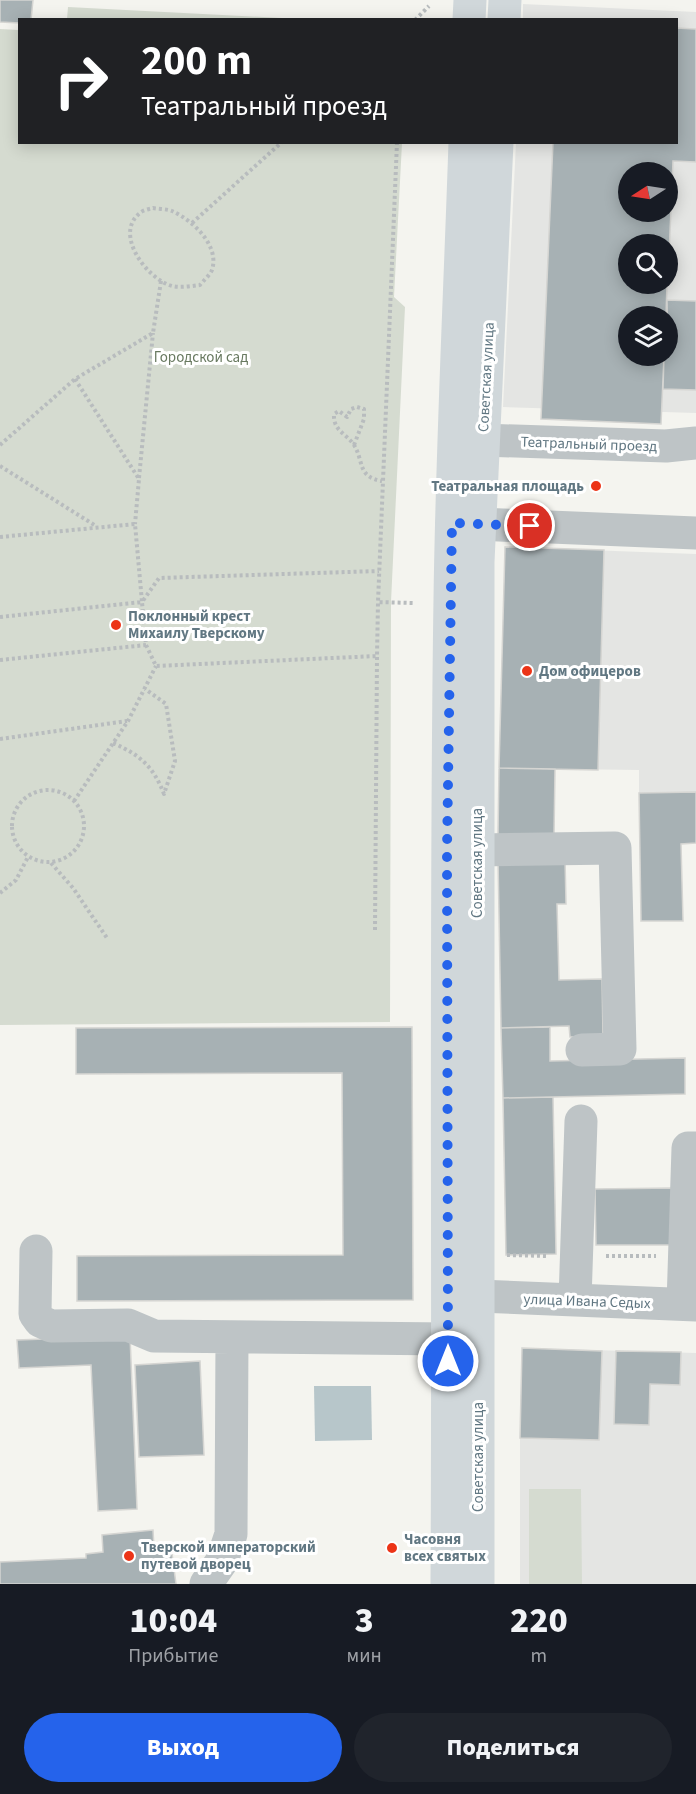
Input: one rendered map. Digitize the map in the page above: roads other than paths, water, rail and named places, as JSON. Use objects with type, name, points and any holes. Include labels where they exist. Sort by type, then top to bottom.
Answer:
[{"type":"main road","points":[[469,18],[470,0]]},
{"type":"main road","points":[[504,18],[505,0]]},
{"type":"main road","name":"Советская улица","points":[[447,1584],[448,1339],[464,1296],[477,850],[466,524],[465,144]]},
{"type":"main road","name":"Советская улица","points":[[478,1584],[464,1296],[447,850],[466,524],[483,440],[497,144]]},
{"type":"street","name":"Театральный проезд","points":[[483,440],[666,446],[696,443]]},
{"type":"street","points":[[466,524],[696,533]]},
{"type":"street","points":[[477,850],[615,848],[620,1049],[582,1050]]},
{"type":"street","points":[[575,1300],[581,1121]]},
{"type":"street","points":[[689,1304],[688,1148],[696,1148]]},
{"type":"street","points":[[36,1251],[35,1314],[40,1321],[51,1326],[128,1325],[154,1336],[448,1339]]},
{"type":"street","name":"улица Ивана Седых","points":[[464,1296],[689,1304]]},
{"type":"street","points":[[206,1584],[222,1561],[231,1534],[232,1337]]},
{"type":"place","name":"Театральная площадь","points":[[596,486]]},
{"type":"place","name":"Поклонный крест Михаилу Тверскому","points":[[116,625]]},
{"type":"place","name":"Дом офицеров","points":[[527,671]]},
{"type":"place","name":"Часовня всех святых","points":[[392,1548]]},
{"type":"place","name":"Тверской императорский путевой дворец","points":[[129,1556]]},
{"type":"park label","name":"Городской сад","points":[[201,357]]}]
